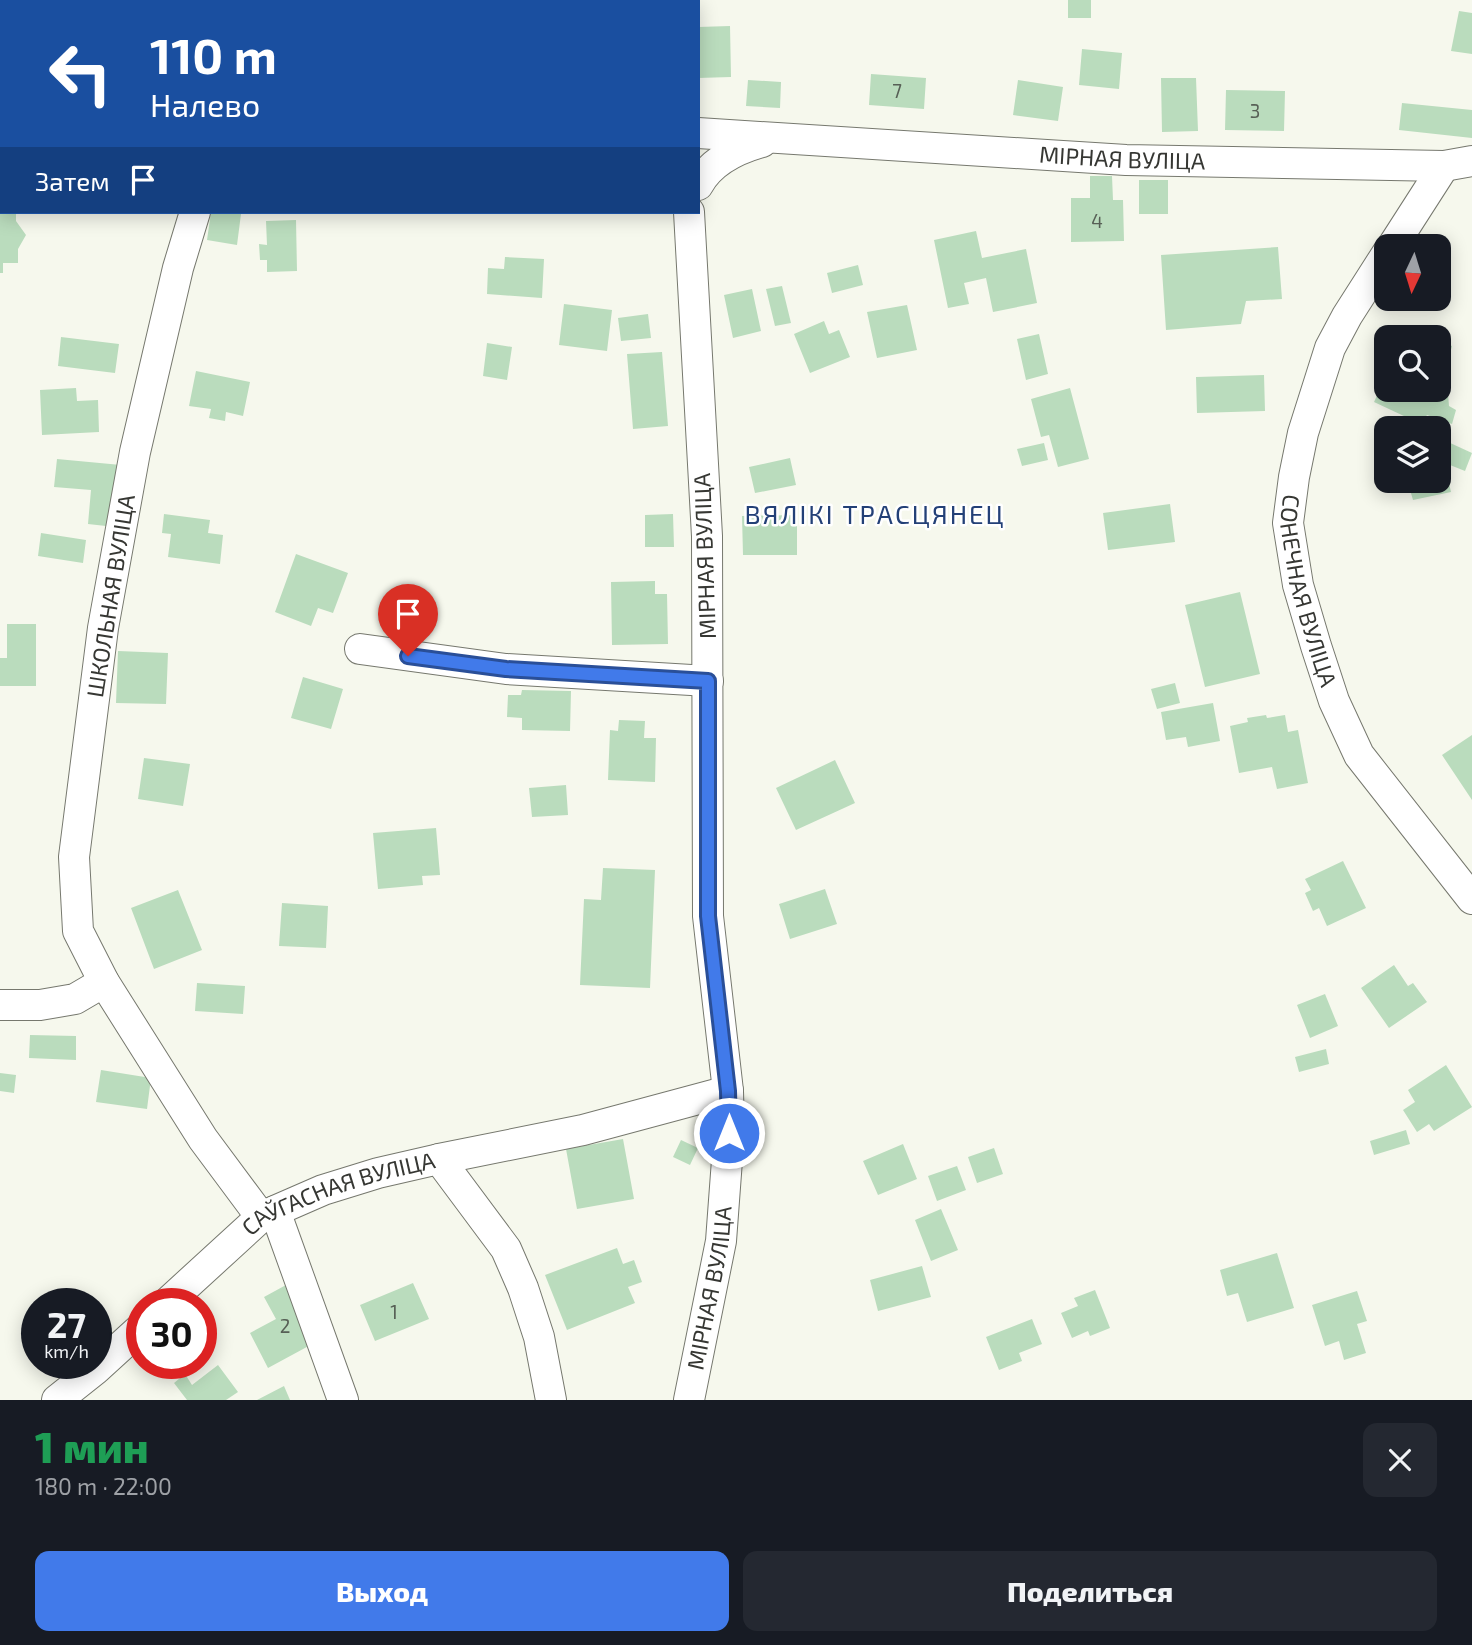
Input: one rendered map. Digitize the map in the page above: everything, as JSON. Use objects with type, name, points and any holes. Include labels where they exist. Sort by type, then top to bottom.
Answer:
[{"type":"street","name":"МІРНАЯ ВУЛІЦА","points":[[700,133],[1126,160],[1458,164]]},
{"type":"street","name":"МІРНАЯ ВУЛІЦА","points":[[700,181],[722,158],[772,139]]},
{"type":"street","points":[[1402,234],[1458,164]]},
{"type":"street","name":"ШКОЛЬНАЯ ВУЛІЦА","points":[[194,214],[178,268],[135,452],[103,628],[76,844],[78,931],[104,982],[203,1139],[268,1214],[343,1400]]},
{"type":"street","name":"МІРНАЯ ВУЛІЦА","points":[[689,214],[707,536],[708,916],[728,1091],[729,1133],[721,1241],[689,1400]]},
{"type":"street","name":"СОНЕЧНАЯ ВУЛІЦА","points":[[1374,274],[1330,348],[1303,433],[1288,523],[1298,585],[1316,646],[1334,701],[1359,755],[1472,899]]},
{"type":"street","points":[[359,649],[506,669],[708,681]]},
{"type":"street","points":[[0,1005],[40,1005],[75,999],[104,982]]},
{"type":"street","points":[[439,1159],[583,1130],[728,1091]]},
{"type":"street","name":"САЎГАСНАЯ ВУЛІЦА","points":[[184,1288],[268,1214],[323,1190],[378,1173],[439,1159],[506,1249],[540,1337],[551,1400]]},
{"type":"street","points":[[57,1400],[126,1341]]},
{"type":"building","points":[[1068,0],[1091,0],[1091,18],[1068,18]]},
{"type":"building","points":[[1459,11],[1472,13],[1472,54],[1451,51]]},
{"type":"building","points":[[730,26],[731,77],[700,78],[700,27]]},
{"type":"building","points":[[1082,49],[1122,53],[1119,89],[1079,85]]},
{"type":"building","points":[[871,74],[926,78],[924,109],[869,105]]},
{"type":"building","points":[[1161,78],[1196,78],[1198,131],[1162,132]]},
{"type":"building","points":[[748,80],[781,82],[780,108],[746,106]]},
{"type":"building","points":[[1018,80],[1063,87],[1058,121],[1013,115]]},
{"type":"building","points":[[1226,90],[1285,91],[1284,131],[1225,130]]},
{"type":"building","points":[[1402,103],[1472,110],[1472,138],[1399,130]]},
{"type":"building","points":[[1090,176],[1112,176],[1113,200],[1123,200],[1124,241],[1071,242],[1071,198],[1090,198]]},
{"type":"building","points":[[1139,180],[1168,180],[1168,214],[1139,214]]},
{"type":"building","points":[[0,214],[16,214],[16,221],[26,235],[18,249],[18,263],[3,263],[3,273],[0,273]]},
{"type":"building","points":[[211,214],[241,214],[237,245],[207,240]]},
{"type":"building","points":[[296,220],[297,271],[267,272],[267,260],[260,260],[259,244],[267,245],[266,221]]},
{"type":"building","points":[[976,231],[982,258],[1026,249],[1037,303],[993,312],[986,278],[964,283],[969,304],[948,308],[934,240]]},
{"type":"building","points":[[1278,247],[1282,299],[1246,301],[1241,324],[1166,330],[1161,255]]},
{"type":"building","points":[[505,257],[544,259],[542,298],[487,294],[488,268],[504,269]]},
{"type":"building","points":[[858,265],[863,285],[832,293],[827,273]]},
{"type":"building","points":[[782,286],[791,323],[775,326],[766,289]]},
{"type":"building","points":[[752,289],[761,331],[733,338],[724,295]]},
{"type":"building","points":[[564,304],[612,310],[607,351],[559,345]]},
{"type":"building","points":[[907,305],[917,350],[877,358],[867,312]]},
{"type":"building","points":[[648,314],[651,338],[621,341],[618,318]]},
{"type":"building","points":[[824,321],[829,334],[839,330],[850,357],[810,373],[794,334]]},
{"type":"building","points":[[1039,334],[1048,374],[1026,380],[1017,339]]},
{"type":"building","points":[[61,337],[119,344],[115,373],[58,366]]},
{"type":"building","points":[[487,343],[512,347],[507,380],[483,376]]},
{"type":"building","points":[[662,352],[668,426],[633,429],[627,354]]},
{"type":"building","points":[[196,371],[250,382],[243,416],[226,412],[225,421],[209,418],[211,409],[189,406]]},
{"type":"building","points":[[1264,375],[1265,411],[1197,413],[1196,377]]},
{"type":"building","points":[[76,388],[77,401],[98,400],[99,432],[42,435],[40,390]]},
{"type":"building","points":[[1070,388],[1089,459],[1058,467],[1049,435],[1041,437],[1031,399]]},
{"type":"building","points":[[1374,402],[1449,402],[1449,406],[1456,410],[1452,424],[1451,416],[1404,416]]},
{"type":"building","points":[[1044,443],[1048,460],[1022,466],[1017,449]]},
{"type":"building","points":[[1451,443],[1472,453],[1465,471],[1451,465]]},
{"type":"building","points":[[790,458],[796,485],[755,493],[749,467]]},
{"type":"building","points":[[57,459],[121,465],[115,527],[88,524],[91,490],[54,487]]},
{"type":"building","points":[[1411,493],[1446,493],[1413,500]]},
{"type":"building","points":[[1170,504],[1175,542],[1108,550],[1103,513]]},
{"type":"building","points":[[164,514],[210,520],[208,533],[223,535],[220,564],[168,557],[171,534],[162,533]]},
{"type":"building","points":[[673,514],[674,547],[645,547],[645,515]]},
{"type":"building","points":[[797,515],[797,555],[743,555],[742,516]]},
{"type":"building","points":[[41,533],[86,540],[83,563],[38,556]]},
{"type":"building","points":[[296,554],[348,573],[333,613],[318,608],[311,626],[275,612]]},
{"type":"building","points":[[655,581],[655,594],[667,594],[668,644],[612,645],[611,582]]},
{"type":"building","points":[[1240,592],[1260,674],[1205,687],[1185,605]]},
{"type":"building","points":[[7,624],[36,624],[36,686],[0,686],[0,658],[7,658]]},
{"type":"building","points":[[118,651],[168,653],[166,704],[116,703]]},
{"type":"building","points":[[303,677],[343,689],[331,729],[291,718]]},
{"type":"building","points":[[1175,683],[1180,703],[1157,709],[1151,689]]},
{"type":"building","points":[[522,690],[571,691],[570,731],[522,730],[522,718],[507,717],[508,695],[521,695]]},
{"type":"building","points":[[1213,703],[1220,741],[1188,747],[1186,737],[1166,740],[1161,712]]},
{"type":"building","points":[[1266,715],[1267,718],[1285,715],[1288,732],[1298,730],[1308,783],[1277,789],[1272,767],[1239,773],[1230,726],[1248,722],[1247,718]]},
{"type":"building","points":[[619,720],[645,721],[644,738],[656,738],[655,782],[608,780],[610,730],[618,731]]},
{"type":"building","points":[[1472,735],[1472,800],[1442,755]]},
{"type":"building","points":[[144,758],[190,764],[183,806],[138,799]]},
{"type":"building","points":[[835,760],[855,803],[796,830],[776,788]]},
{"type":"building","points":[[566,785],[568,815],[532,817],[529,788]]},
{"type":"building","points":[[436,828],[440,875],[422,876],[423,885],[378,889],[373,833]]},
{"type":"building","points":[[1343,861],[1366,908],[1327,926],[1319,908],[1313,911],[1305,893],[1311,890],[1305,879]]},
{"type":"building","points":[[603,868],[655,870],[650,988],[580,985],[584,899],[601,900]]},
{"type":"building","points":[[825,889],[837,924],[790,939],[779,904]]},
{"type":"building","points":[[178,890],[202,950],[154,969],[131,908]]},
{"type":"building","points":[[282,903],[328,906],[326,948],[279,946]]},
{"type":"building","points":[[1394,965],[1408,986],[1413,983],[1427,1002],[1389,1028],[1361,988]]},
{"type":"building","points":[[197,983],[245,986],[243,1014],[195,1011]]},
{"type":"building","points":[[1325,994],[1338,1026],[1310,1038],[1297,1005]]},
{"type":"building","points":[[30,1035],[76,1036],[76,1060],[29,1058]]},
{"type":"building","points":[[1326,1049],[1329,1064],[1299,1072],[1295,1057]]},
{"type":"building","points":[[1446,1065],[1472,1107],[1434,1131],[1429,1124],[1417,1132],[1403,1110],[1415,1102],[1408,1090]]},
{"type":"building","points":[[101,1070],[151,1078],[147,1109],[96,1102]]},
{"type":"building","points":[[0,1073],[16,1075],[14,1093],[0,1091]]},
{"type":"building","points":[[1406,1130],[1410,1144],[1374,1155],[1370,1141]]},
{"type":"building","points":[[623,1139],[634,1199],[577,1209],[566,1149]]},
{"type":"building","points":[[681,1140],[698,1148],[690,1165],[673,1157]]},
{"type":"building","points":[[903,1144],[917,1179],[878,1195],[863,1161]]},
{"type":"building","points":[[994,1148],[1003,1174],[977,1183],[968,1157]]},
{"type":"building","points":[[957,1166],[966,1190],[937,1201],[928,1176]]},
{"type":"building","points":[[941,1209],[958,1250],[931,1261],[915,1220]]},
{"type":"building","points":[[617,1248],[623,1264],[634,1260],[642,1282],[628,1287],[635,1303],[567,1330],[545,1275]]},
{"type":"building","points":[[1277,1253],[1294,1308],[1247,1322],[1238,1293],[1227,1296],[1220,1270]]},
{"type":"building","points":[[922,1266],[931,1297],[878,1311],[870,1280]]},
{"type":"building","points":[[413,1283],[429,1319],[375,1341],[360,1305]]},
{"type":"building","points":[[286,1285],[316,1342],[268,1368],[250,1333],[276,1319],[264,1297]]},
{"type":"building","points":[[1095,1290],[1110,1328],[1090,1336],[1088,1331],[1072,1338],[1061,1313],[1078,1306],[1074,1298]]},
{"type":"building","points":[[1357,1291],[1367,1321],[1357,1324],[1366,1353],[1344,1360],[1339,1341],[1325,1346],[1312,1305]]},
{"type":"building","points":[[1032,1319],[1042,1344],[1019,1353],[1022,1361],[999,1370],[986,1337]]},
{"type":"building","points":[[217,1366],[238,1392],[226,1400],[187,1400],[174,1383],[179,1379],[188,1379],[192,1385],[200,1379],[217,1379]]},
{"type":"building","points":[[284,1386],[290,1400],[257,1400]]},
{"type":"district","name":"ВЯЛІКІ ТРАСЦЯНЕЦ","points":[[875,515]]},
{"type":"route","points":[[408,656],[506,669],[708,681],[708,916],[728,1091],[729,1133]]}]
